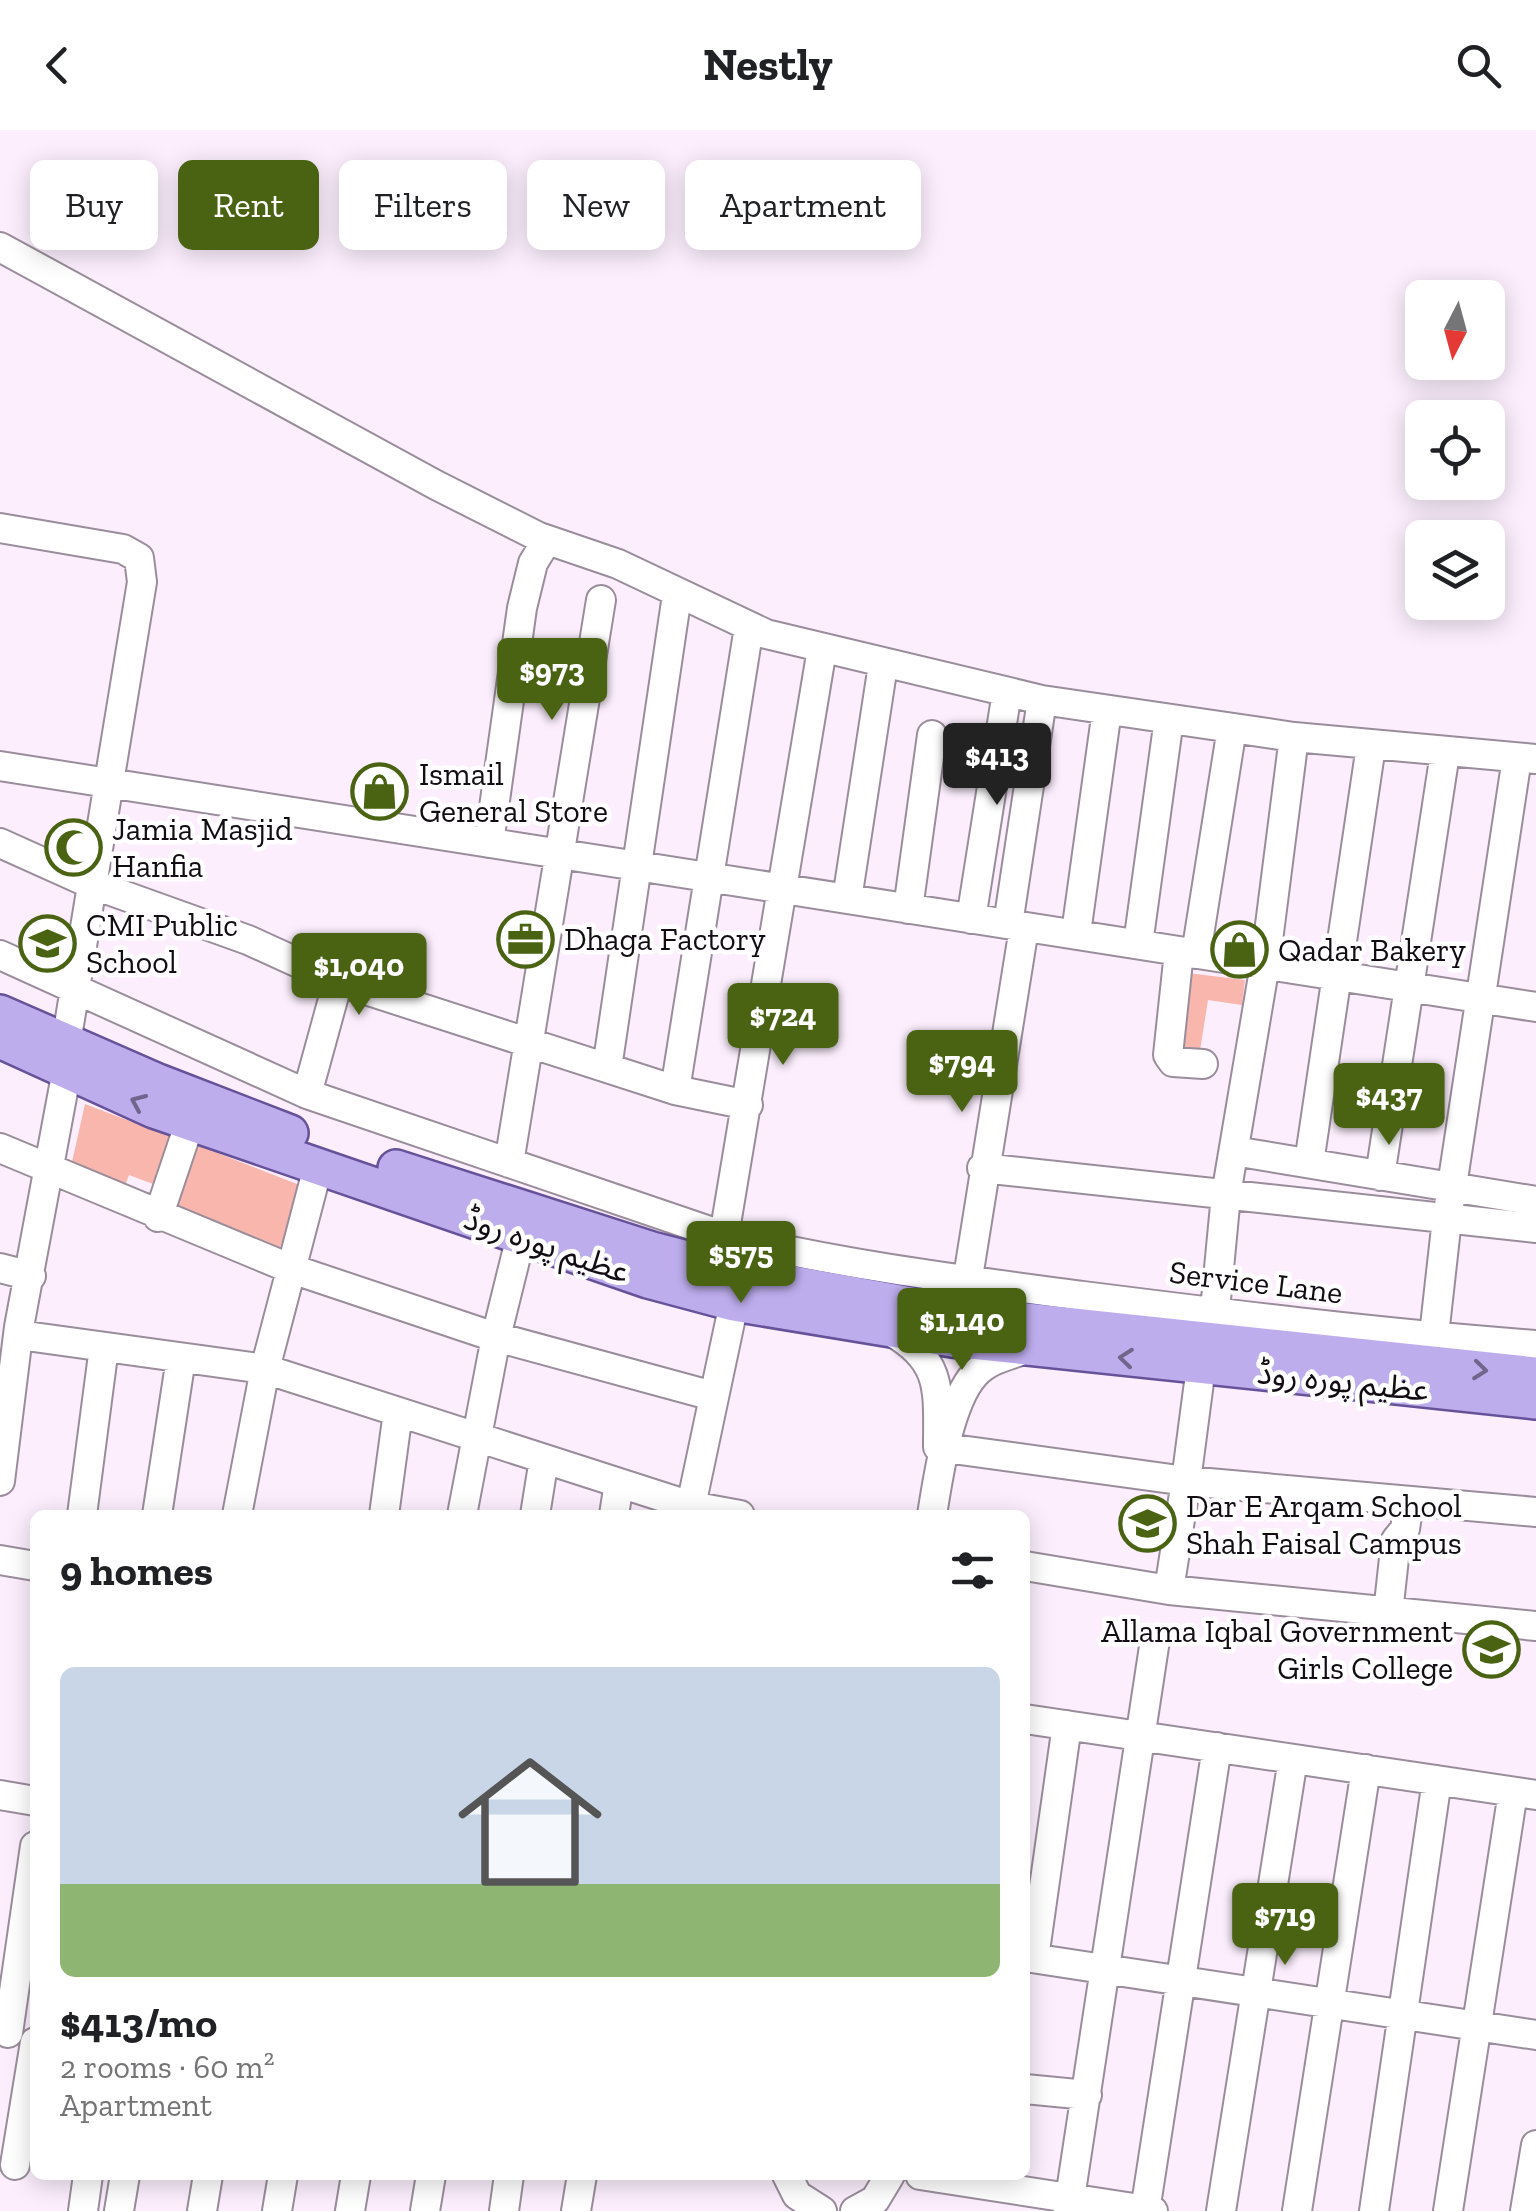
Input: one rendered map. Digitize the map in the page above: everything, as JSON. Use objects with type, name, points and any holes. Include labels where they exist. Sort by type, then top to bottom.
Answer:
[{"type":"main road","name":"عظیم پورہ روڈ","points":[[0,1013],[66,1056],[190,1122],[648,1280],[734,1303],[1030,1348],[1432,1351],[1536,1375]]},
{"type":"main road","name":"عظیم پورہ روڈ","points":[[0,1040],[66,1056],[322,1144],[652,1250],[760,1278],[965,1297],[1218,1347],[1536,1402]]},
{"type":"street","points":[[0,247],[314,422],[547,540],[618,564],[749,627],[883,665],[1042,700],[1294,737],[1527,759],[1447,1219],[1432,1351],[1536,1345]]},
{"type":"street","points":[[0,528],[123,549],[139,558],[142,582],[72,988],[51,1169],[31,1276],[13,1329],[0,1481]]},
{"type":"street","points":[[489,843],[522,608],[533,564],[547,540]]},
{"type":"street","points":[[607,1068],[677,595]]},
{"type":"street","points":[[509,1163],[601,600]]},
{"type":"street","points":[[675,1090],[749,627]]},
{"type":"street","points":[[724,1236],[822,649]]},
{"type":"street","points":[[847,899],[883,665]]},
{"type":"street","points":[[970,919],[1006,692]]},
{"type":"street","points":[[0,955],[307,1094],[724,1236],[965,1297],[1016,926],[1042,700]]},
{"type":"street","points":[[1076,933],[1107,710]]},
{"type":"street","points":[[1138,944],[1169,719]]},
{"type":"street","points":[[1203,1064],[1173,1062],[1168,1055],[1232,728]]},
{"type":"street","points":[[908,909],[932,736]]},
{"type":"street","points":[[1168,1590],[1186,1482],[1218,1347],[1226,1195],[1265,964],[1294,737]]},
{"type":"street","points":[[1310,1162],[1371,746]]},
{"type":"street","points":[[1380,1176],[1445,752]]},
{"type":"street","points":[[0,766],[1536,1007]]},
{"type":"street","points":[[0,843],[89,883],[248,940],[338,982],[675,1090],[748,1106]]},
{"type":"street","points":[[307,1094],[338,982]]},
{"type":"street","points":[[158,1218],[190,1122]]},
{"type":"street","points":[[0,1148],[158,1218],[289,1268],[496,1337],[713,1396]]},
{"type":"street","points":[[1234,1151],[1535,1201]]},
{"type":"street","points":[[238,1510],[264,1369],[318,1167]]},
{"type":"street","points":[[982,1168],[1447,1219],[1535,1201]]},
{"type":"street","points":[[463,1510],[496,1337],[521,1236]]},
{"type":"street","points":[[0,1268],[31,1276]]},
{"type":"street","points":[[13,1329],[104,1347],[264,1369],[544,1458],[690,1510],[734,1303]]},
{"type":"street","points":[[886,1329],[925,1354],[933,1370],[941,1455]]},
{"type":"street","points":[[83,1510],[104,1347]]},
{"type":"street","points":[[933,1510],[941,1455],[973,1376],[990,1361],[1030,1348]]},
{"type":"street","points":[[158,1510],[182,1358]]},
{"type":"street","points":[[385,1510],[398,1412]]},
{"type":"street","points":[[941,1455],[1186,1482],[1536,1512]]},
{"type":"street","points":[[535,1510],[544,1458]]},
{"type":"street","points":[[615,1510],[619,1483]]},
{"type":"street","points":[[1388,1613],[1396,1540],[1405,1530],[1408,1502]]},
{"type":"street","points":[[0,1560],[30,1565]]},
{"type":"street","points":[[1030,1567],[1168,1590],[1536,1626]]},
{"type":"street","points":[[1069,2205],[1155,1640]]},
{"type":"street","points":[[1030,1720],[1524,1793],[1477,2026],[1448,2211]]},
{"type":"street","points":[[1068,1725],[1030,1958],[1536,2035]]},
{"type":"street","points":[[1145,2210],[1217,1747]]},
{"type":"street","points":[[1220,2211],[1292,1759]]},
{"type":"street","points":[[1297,2211],[1366,1770]]},
{"type":"street","points":[[1374,2211],[1437,1780]]},
{"type":"street","points":[[0,1795],[30,1800]]},
{"type":"street","points":[[15,2165],[19,2036],[30,1905]]},
{"type":"street","points":[[1030,2089],[1086,2095]]},
{"type":"street","points":[[1525,2211],[1536,2144]]},
{"type":"street","points":[[83,2211],[87,2180]]},
{"type":"street","points":[[119,2211],[124,2180]]},
{"type":"street","points":[[202,2211],[207,2180]]},
{"type":"street","points":[[277,2211],[282,2180]]},
{"type":"street","points":[[350,2211],[355,2180]]},
{"type":"street","points":[[425,2211],[429,2180]]},
{"type":"street","points":[[504,2211],[508,2180]]},
{"type":"street","points":[[576,2211],[581,2180]]},
{"type":"street","points":[[858,2210],[875,2200],[887,2180]]},
{"type":"street","points":[[945,2180],[1069,2205],[1153,2211]]},
{"type":"street","points":[[795,2194],[822,2211]]},
{"type":"shaded area","points":[[1188,973],[1245,980],[1242,1005],[1208,1000],[1199,1057],[1177,1055]]},
{"type":"shaded area","points":[[85,1104],[169,1136],[153,1184],[129,1175],[122,1193],[70,1171]]},
{"type":"shaded area","points":[[194,1144],[302,1186],[277,1256],[171,1216]]},
{"type":"place","name":"Ismail General Store","points":[[380,792]]},
{"type":"place","name":"Jamia Masjid Hanfia","points":[[73,847]]},
{"type":"place","name":"Dhaga Factory","points":[[525,939]]},
{"type":"place","name":"CMI Public School","points":[[47,943]]},
{"type":"place","name":"Qadar Bakery","points":[[1239,950]]},
{"type":"place","name":"Dar E Arqam School Shah Faisal Campus","points":[[1147,1524]]},
{"type":"place","name":"Allama Iqbal Government Girls College","points":[[1492,1649]]}]
